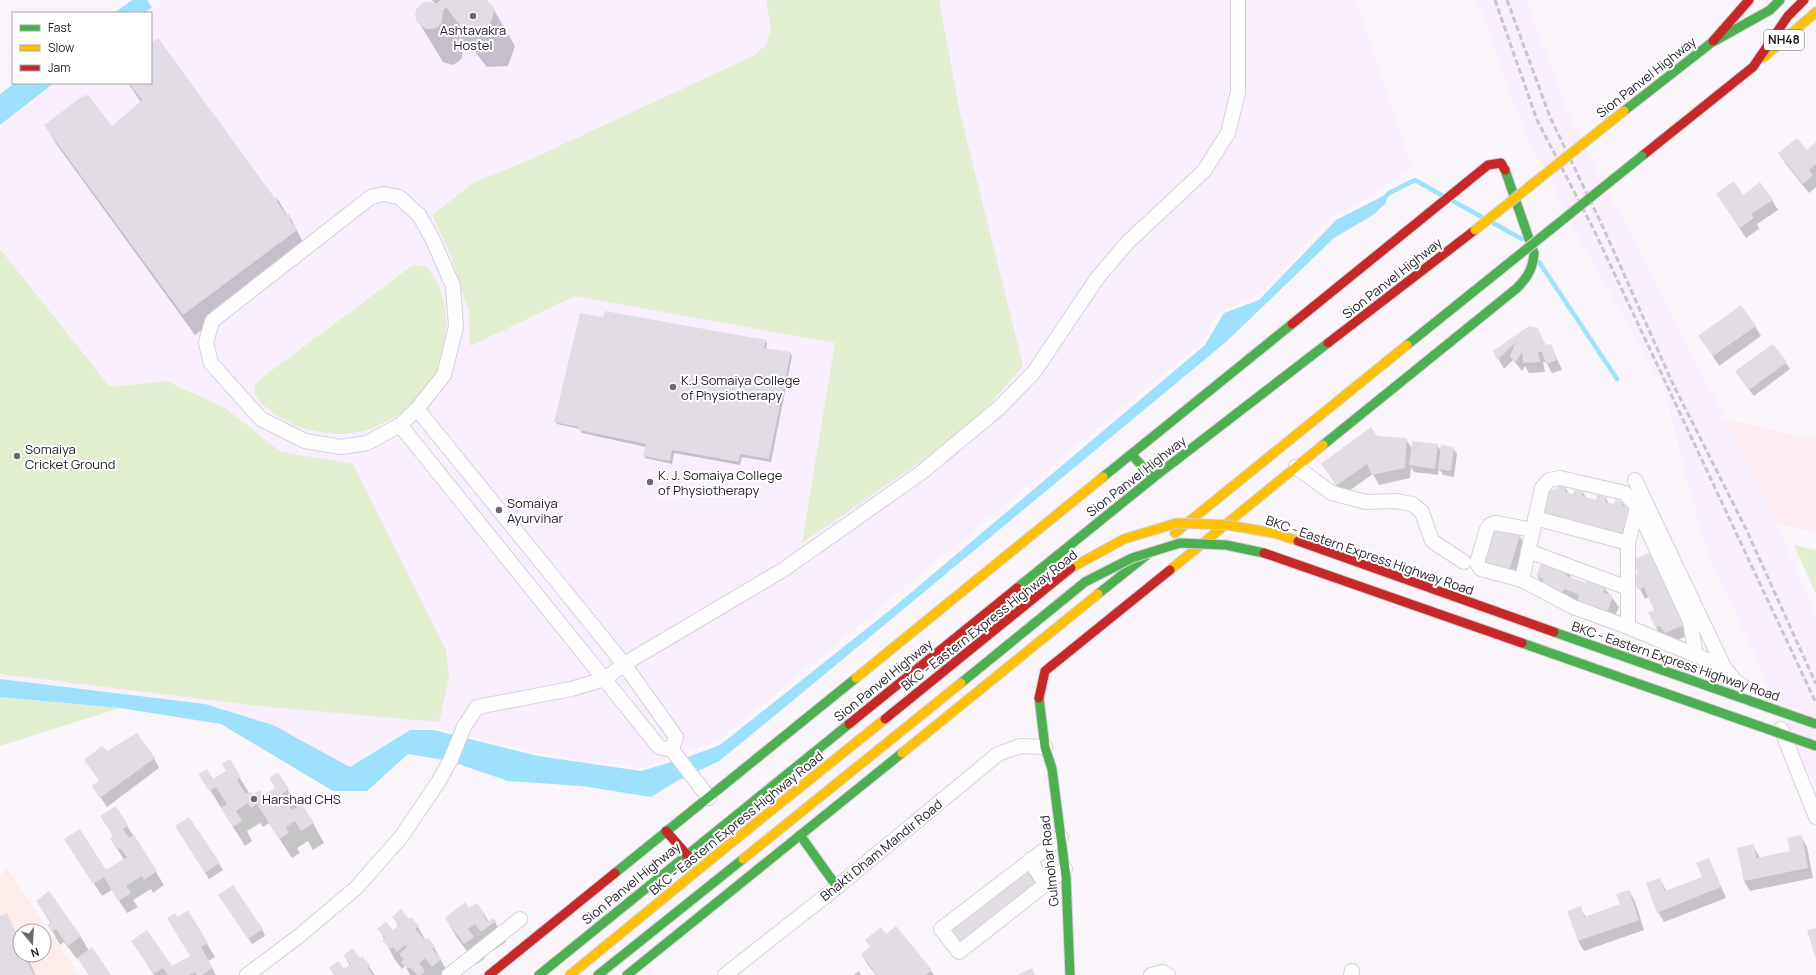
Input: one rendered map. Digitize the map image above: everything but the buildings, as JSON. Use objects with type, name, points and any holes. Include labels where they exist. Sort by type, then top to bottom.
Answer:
[{"type":"main road","name":"Sion Panvel Highway","points":[[539,975],[1153,478],[1475,230],[1711,43],[1749,0]]},
{"type":"main road","points":[[1711,43],[1770,10],[1780,0]]},
{"type":"main road","points":[[627,975],[1753,67],[1788,16],[1804,0]]},
{"type":"main road","name":"NH48","points":[[1753,67],[1816,12]]},
{"type":"main road","name":"Gulmohar Road","points":[[1070,975],[1065,869],[1052,769],[1045,747],[1039,700],[1045,671],[1517,288],[1534,266],[1534,253],[1504,167],[1500,163],[1488,165],[1132,455]]},
{"type":"main road","points":[[489,975],[1132,455],[1153,478]]},
{"type":"main road","name":"BKC - Eastern Express Highway Road","points":[[570,975],[1073,567],[1124,539],[1177,523],[1227,525],[1274,533],[1816,724]]},
{"type":"main road","points":[[598,975],[1085,582],[1132,558],[1180,543],[1226,545],[1269,554],[1816,746]]},
{"type":"main road","points":[[666,831],[687,855]]},
{"type":"main road","points":[[800,835],[836,887]]},
{"type":"street","points":[[247,975],[299,936],[356,888],[401,837],[450,761],[469,717],[477,707],[572,689],[605,679],[624,664],[783,570],[922,472],[999,408],[1034,372],[1098,277],[1128,242],[1204,172],[1228,134],[1238,92],[1238,0]]},
{"type":"street","points":[[384,194],[399,197],[419,215],[432,238],[453,286],[456,327],[444,375],[417,409],[400,425],[367,442],[341,447],[305,441],[261,419],[211,363],[206,343],[212,321],[371,197],[384,194]]},
{"type":"street","points":[[417,409],[624,664],[676,737],[674,752]]},
{"type":"street","points":[[400,425],[659,747],[674,752],[709,798]]},
{"type":"street","points":[[1296,467],[1332,493],[1366,502],[1396,501],[1412,504],[1422,512],[1432,541],[1464,562]]},
{"type":"street","points":[[1522,580],[1542,488],[1550,480],[1560,478],[1625,493],[1637,507],[1690,621],[1696,656]]},
{"type":"street","points":[[1635,480],[1724,667],[1735,681],[1772,704],[1816,817]]},
{"type":"street","points":[[1628,627],[1628,543],[1637,507]]},
{"type":"street","points":[[1628,543],[1534,524],[1495,523],[1490,525],[1487,529],[1477,563],[1481,569],[1522,580],[1573,607],[1628,627],[1724,667]]},
{"type":"street","points":[[1528,551],[1628,588]]},
{"type":"street","name":"Bhakti Dham Mandir Road","points":[[725,975],[836,887],[998,754],[1020,746],[1045,747]]},
{"type":"street","points":[[1061,837],[941,929],[959,952],[1065,869]]},
{"type":"street","points":[[1030,860],[1045,884]]},
{"type":"street","points":[[449,975],[520,919]]},
{"type":"street","points":[[1151,975],[1163,972],[1168,975]]},
{"type":"shaded area","name":"Somaiya Ayurvihar","points":[[165,0],[1356,0],[1411,168],[1364,199],[1332,215],[1258,296],[1218,312],[1201,343],[718,741],[641,768],[540,753],[436,728],[409,728],[350,766],[273,725],[206,703],[0,678],[0,127],[56,84],[152,84],[152,12],[149,12]]},
{"type":"shaded area","points":[[1477,0],[1526,0],[1569,115],[1725,419],[1776,523],[1816,618],[1816,787],[1705,547],[1664,388],[1578,237],[1524,130]]},
{"type":"shaded area","points":[[1725,419],[1816,440],[1816,532],[1776,523]]},
{"type":"shaded area","points":[[6,868],[44,923],[12,923],[12,963],[52,963],[52,935],[79,975],[0,975],[0,877]]},
{"type":"green space","points":[[766,0],[939,0],[960,113],[1023,366],[969,428],[802,543],[835,343],[575,296],[470,346],[469,312],[450,253],[432,215],[476,181],[527,161],[753,56],[766,45],[771,29]]},
{"type":"green space","points":[[0,249],[110,387],[166,381],[225,408],[281,452],[353,464],[446,650],[449,678],[439,722],[259,706],[0,674]]},
{"type":"green space","points":[[413,265],[427,267],[433,275],[442,294],[446,314],[444,345],[440,361],[436,372],[418,398],[407,408],[383,424],[356,433],[341,434],[306,429],[295,425],[274,414],[262,404],[254,392],[255,385],[259,380]]},
{"type":"green space","points":[[1794,545],[1816,550],[1816,594]]},
{"type":"green space","points":[[0,697],[120,708],[0,746]]},
{"type":"water","points":[[132,0],[147,0],[152,7],[145,12],[115,12]]},
{"type":"water","points":[[14,84],[53,84],[0,125],[0,94]]},
{"type":"water","points":[[1389,193],[1385,204],[1373,215],[1334,238],[1226,342],[767,722],[719,761],[677,781],[651,797],[582,786],[508,781],[450,761],[408,754],[367,791],[333,791],[221,724],[120,708],[0,697],[0,679],[205,704],[273,725],[350,767],[410,730],[434,730],[538,756],[641,771],[685,758],[720,745],[895,606],[1205,345],[1224,313],[1259,300],[1336,220]]},
{"type":"waterway","points":[[1385,197],[1389,193],[1415,180],[1443,196]]},
{"type":"waterway","points":[[1453,201],[1482,217]]},
{"type":"waterway","points":[[1493,223],[1522,239]]},
{"type":"waterway","points":[[1539,262],[1617,379]]},
{"type":"railway","points":[[1495,0],[1537,120],[1593,228],[1816,703]]},
{"type":"railway","points":[[1507,0],[1550,117],[1602,225],[1673,384],[1746,529],[1816,684]]},
{"type":"traffic: fast","points":[[1624,111],[1711,43],[1770,10],[1780,0]]},
{"type":"traffic: fast","points":[[1504,267],[1642,156]]},
{"type":"traffic: fast","points":[[1323,445],[1517,288],[1527,276],[1531,268],[1534,253],[1505,170]]},
{"type":"traffic: fast","points":[[1407,345],[1504,267]]},
{"type":"traffic: fast","points":[[1103,477],[1292,324]]},
{"type":"traffic: fast","points":[[1017,588],[1153,478],[1328,343]]},
{"type":"traffic: fast","points":[[1132,455],[1153,478]]},
{"type":"traffic: fast","points":[[961,683],[1085,582],[1132,558],[1180,543],[1226,545],[1264,553]]},
{"type":"traffic: fast","points":[[1098,594],[1148,554]]},
{"type":"traffic: fast","points":[[1554,632],[1816,724]]},
{"type":"traffic: fast","points":[[1522,643],[1816,746]]},
{"type":"traffic: fast","points":[[615,873],[856,678]]},
{"type":"traffic: fast","points":[[1039,698],[1045,747],[1052,769],[1066,877],[1070,975]]},
{"type":"traffic: fast","points":[[539,975],[849,724]]},
{"type":"traffic: fast","points":[[627,975],[902,753]]},
{"type":"traffic: fast","points":[[800,835],[837,887]]},
{"type":"traffic: fast","points":[[598,975],[743,859]]},
{"type":"traffic: slow","points":[[1764,57],[1816,12]]},
{"type":"traffic: slow","points":[[1475,230],[1624,111]]},
{"type":"traffic: slow","points":[[1175,533],[1407,345]]},
{"type":"traffic: slow","points":[[1170,570],[1323,445]]},
{"type":"traffic: slow","points":[[856,678],[1103,477]]},
{"type":"traffic: slow","points":[[1071,568],[1124,539],[1177,523],[1227,525],[1274,533],[1298,541]]},
{"type":"traffic: slow","points":[[902,753],[1098,594]]},
{"type":"traffic: slow","points":[[743,859],[961,683]]},
{"type":"traffic: slow","points":[[731,843],[885,719]]},
{"type":"traffic: slow","points":[[570,975],[731,843]]},
{"type":"traffic: jam","points":[[1713,41],[1749,0]]},
{"type":"traffic: jam","points":[[1642,156],[1753,67],[1788,16],[1804,0]]},
{"type":"traffic: jam","points":[[1292,324],[1488,165],[1501,163],[1505,170]]},
{"type":"traffic: jam","points":[[1328,343],[1475,230]]},
{"type":"traffic: jam","points":[[1298,541],[1554,632]]},
{"type":"traffic: jam","points":[[1264,553],[1522,643]]},
{"type":"traffic: jam","points":[[885,719],[1071,568]]},
{"type":"traffic: jam","points":[[1039,698],[1045,671],[1170,570]]},
{"type":"traffic: jam","points":[[849,724],[1017,588]]},
{"type":"traffic: jam","points":[[666,831],[687,855]]},
{"type":"traffic: jam","points":[[489,975],[615,873]]},
{"type":"place","name":"Ashtavakra Hostel","points":[[473,16]]},
{"type":"place","name":"K.J Somaiya College of Physiotherapy","points":[[673,387]]},
{"type":"place","name":"Somaiya Cricket Ground","points":[[17,456]]},
{"type":"place","name":"K. J. Somaiya College of Physiotherapy","points":[[650,482]]},
{"type":"place","name":"Somaiya Ayurvihar","points":[[499,510]]},
{"type":"place","name":"Harshad CHS","points":[[254,799]]}]
